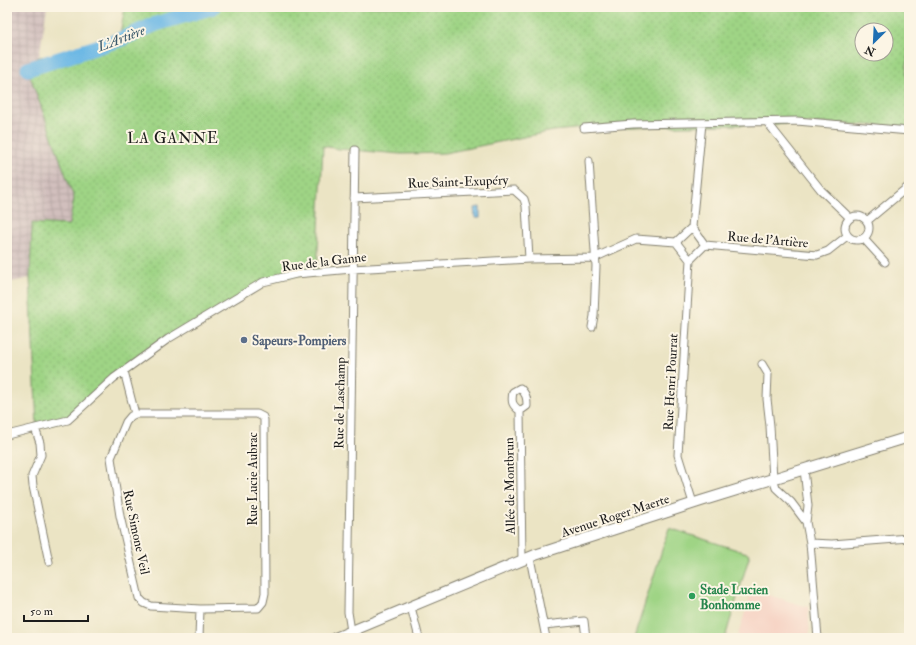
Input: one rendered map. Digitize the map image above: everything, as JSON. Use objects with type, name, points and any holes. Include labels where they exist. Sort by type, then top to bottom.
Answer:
[{"type":"main road","name":"Avenue Roger Maerte","points":[[335,638],[348,634],[526,559],[693,503],[909,437]]},
{"type":"street","points":[[584,128],[633,124],[796,121],[909,131]]},
{"type":"street","points":[[767,122],[822,190],[850,218]]},
{"type":"street","points":[[676,242],[690,260],[705,245],[692,227],[702,123]]},
{"type":"street","name":"Rue de Laschamp","points":[[348,634],[352,269],[355,150]]},
{"type":"street","points":[[589,161],[594,258],[596,266],[594,316],[592,328]]},
{"type":"street","points":[[867,221],[909,186]]},
{"type":"street","name":"Rue Saint-Exupéry","points":[[354,198],[514,190],[524,199],[526,206],[529,259]]},
{"type":"street","points":[[857,216],[864,218],[867,221],[869,224],[869,232],[864,239],[857,241],[847,236],[845,225],[850,218],[857,216]]},
{"type":"street","points":[[594,258],[636,239],[676,242],[692,227]]},
{"type":"street","name":"Rue de l'Artière","points":[[705,245],[817,255],[828,251],[847,236]]},
{"type":"street","points":[[864,239],[884,262]]},
{"type":"street","name":"Rue de la Ganne","points":[[7,435],[68,420],[114,378],[168,339],[263,282],[296,274],[352,269],[529,259],[594,258]]},
{"type":"street","name":"Rue Henri Pourrat","points":[[690,260],[678,455],[693,503]]},
{"type":"street","points":[[762,364],[768,374],[767,399],[773,479],[776,488],[795,507],[806,522]]},
{"type":"street","points":[[124,371],[135,414]]},
{"type":"street","name":"Allée de Montbrun","points":[[520,411],[526,559],[544,625],[546,638]]},
{"type":"street","name":"Rue Lucie Aubrac","points":[[135,414],[257,414],[263,417],[264,420],[265,593],[263,602],[258,608],[200,609]]},
{"type":"street","name":"Rue Simone Veil","points":[[135,414],[126,422],[111,458],[120,516],[139,598],[144,603],[151,606],[200,609]]},
{"type":"street","points":[[35,428],[40,443],[41,455],[32,476],[33,486],[49,562]]},
{"type":"street","points":[[804,469],[807,504],[806,522],[810,543],[818,638]]},
{"type":"street","points":[[795,507],[807,504]]},
{"type":"street","points":[[810,543],[832,544],[909,538]]},
{"type":"street","points":[[410,607],[419,638]]},
{"type":"street","points":[[199,638],[200,609]]},
{"type":"street","points":[[544,625],[584,620],[586,638]]},
{"type":"shaded area","points":[[7,7],[47,7],[39,57],[26,65],[74,197],[69,225],[32,223],[30,278],[7,283]]},
{"type":"shaded area","points":[[752,590],[808,607],[810,638],[737,638]]},
{"type":"green space","points":[[125,7],[909,7],[909,48],[906,72],[909,95],[909,127],[828,123],[584,128],[553,131],[445,153],[401,154],[339,149],[323,146],[317,272],[263,282],[168,339],[114,378],[68,420],[37,428],[30,278],[32,223],[69,225],[74,198],[26,65],[39,57],[82,52],[119,40]]},
{"type":"green space","name":"Stade Lucien Bonhomme","points":[[669,528],[750,554],[725,638],[634,638]]},
{"type":"water","points":[[480,207],[480,218],[475,218],[474,208]]},
{"type":"waterway","name":"L'Artière","points":[[28,69],[119,40],[156,24],[213,7]]},
{"type":"place","name":"Sapeurs-Pompiers","points":[[244,340]]},
{"type":"place","name":"Stade Lucien Bonhomme","points":[[692,596]]},
{"type":"district","name":"LA GANNE","points":[[173,138]]}]
